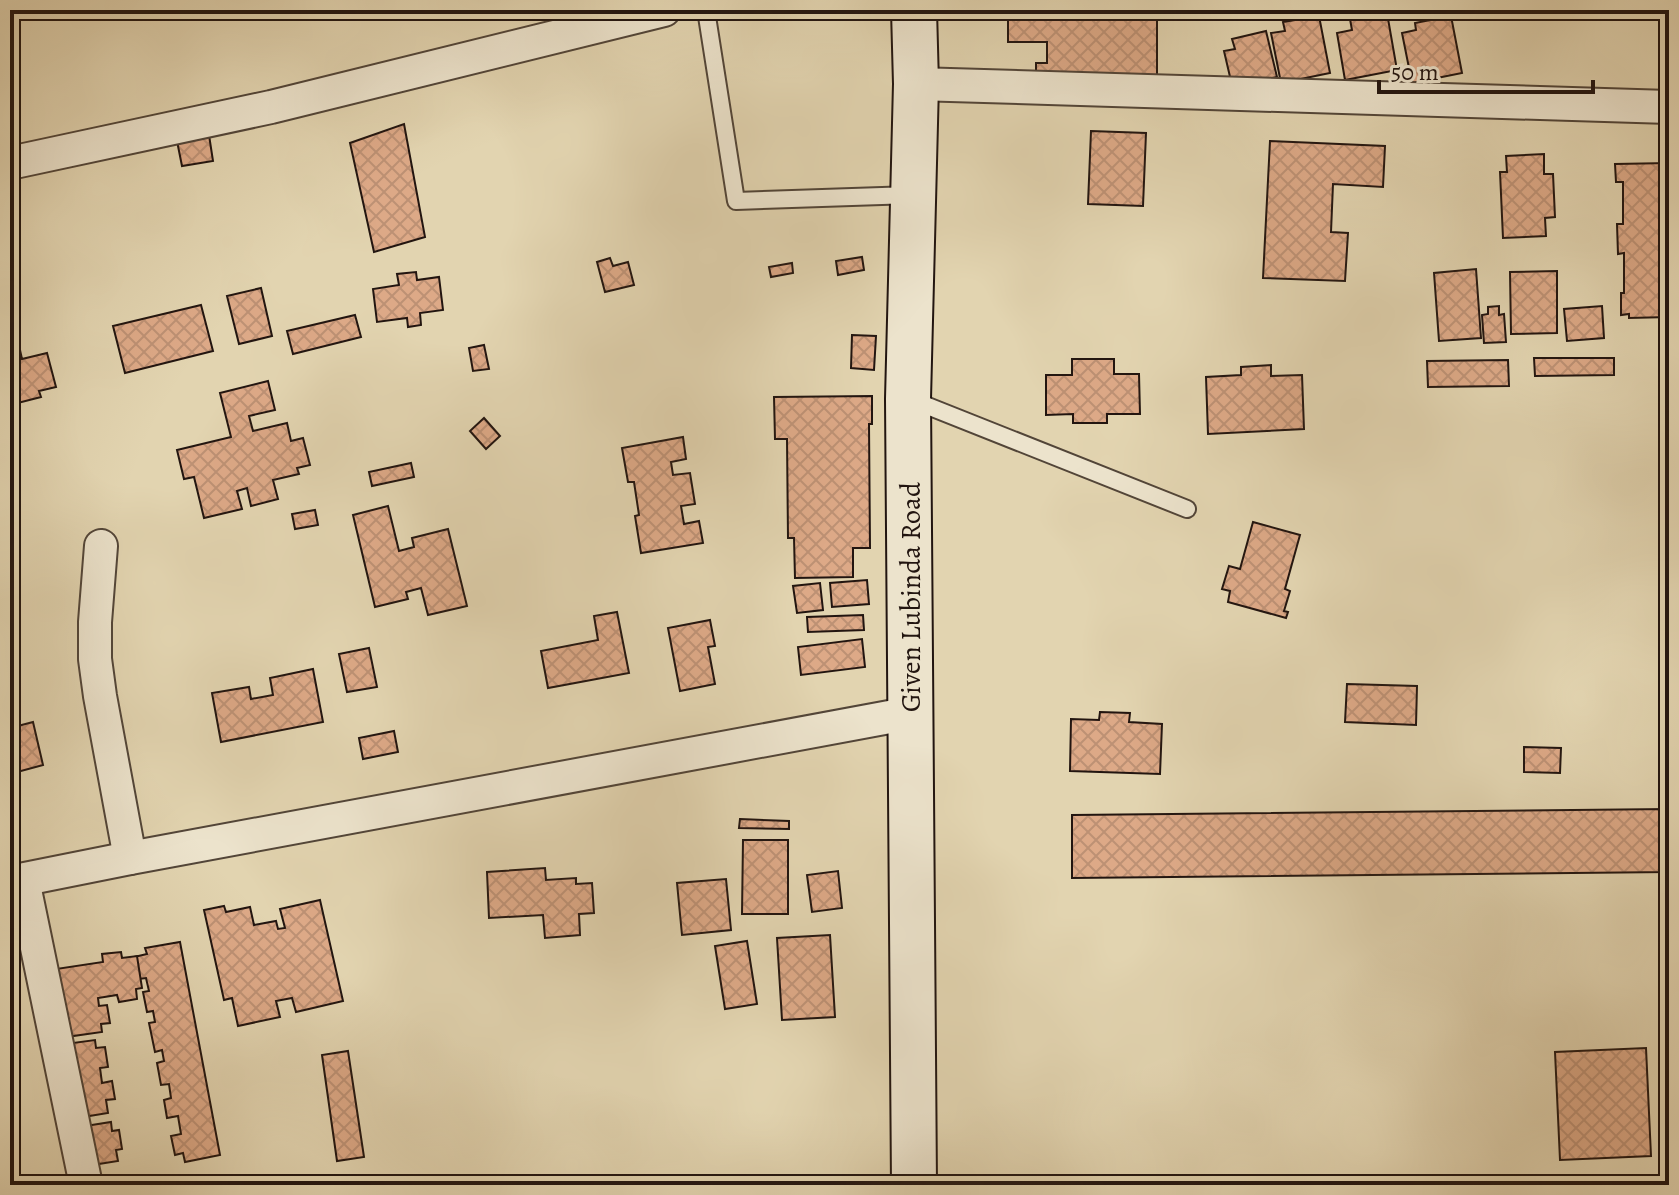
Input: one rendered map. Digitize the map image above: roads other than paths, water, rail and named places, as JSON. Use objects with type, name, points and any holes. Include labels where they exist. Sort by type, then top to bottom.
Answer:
[{"type":"street","points":[[10,163],[271,107],[664,10]]},
{"type":"street","name":"Given Lubinda Road","points":[[914,10],[916,84],[908,399],[914,1185]]},
{"type":"street","points":[[916,84],[1669,107]]},
{"type":"street","points":[[101,546],[95,659],[130,858]]},
{"type":"street","points":[[86,1185],[16,881],[911,713]]},
{"type":"lane","points":[[706,10],[736,201],[913,195]]},
{"type":"lane","points":[[908,399],[1187,509]]}]
